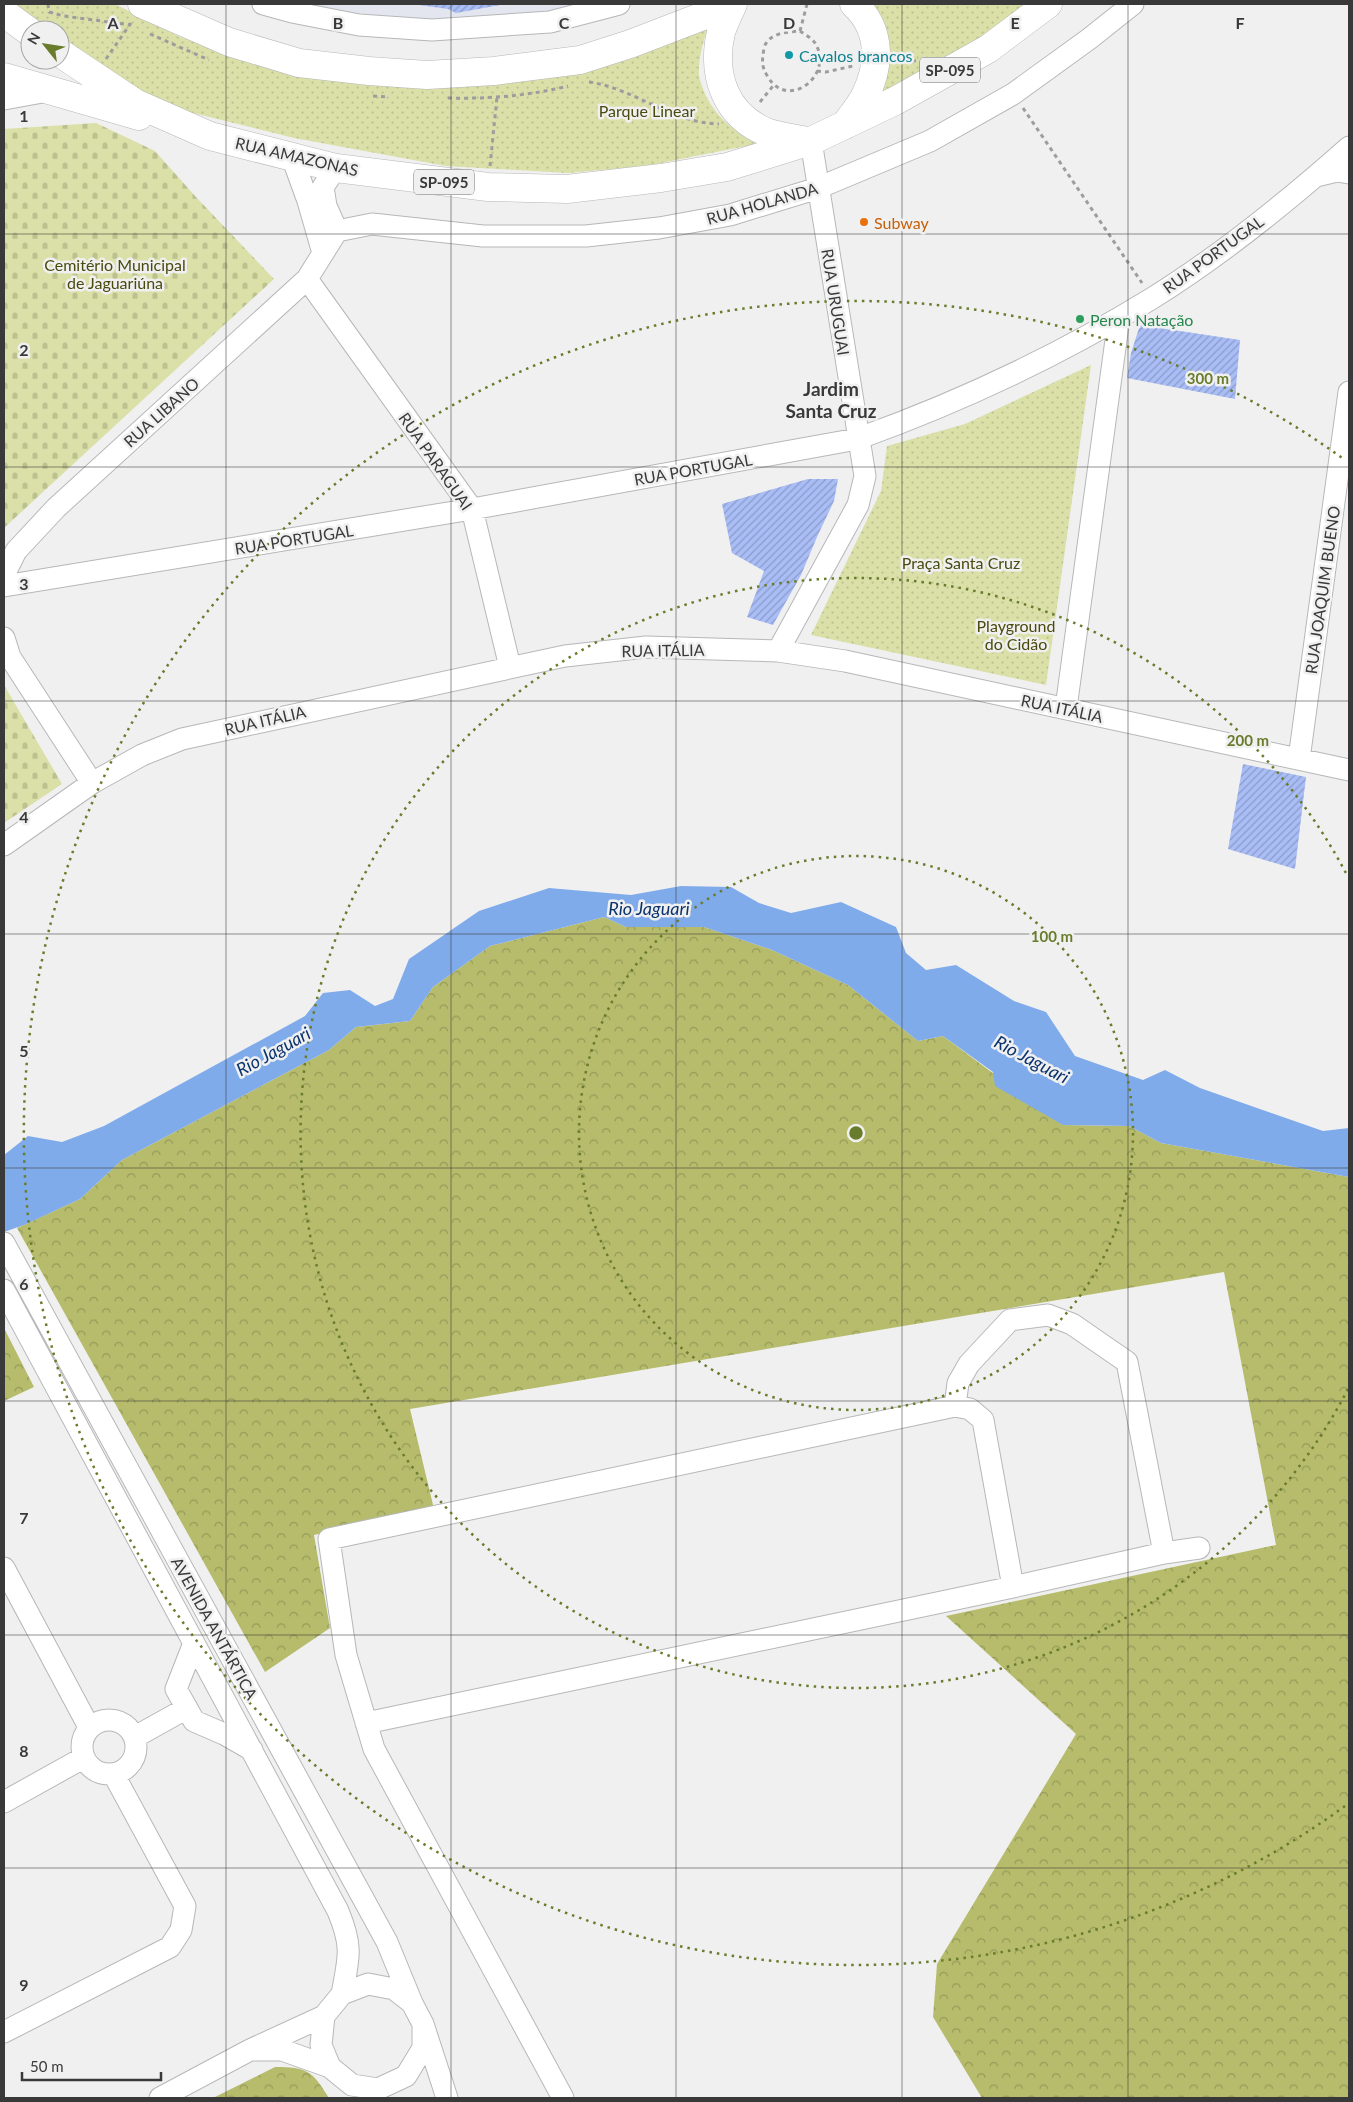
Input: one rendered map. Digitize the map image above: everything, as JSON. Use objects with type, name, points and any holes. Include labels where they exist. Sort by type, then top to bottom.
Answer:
[{"type":"main road","points":[[144,5],[229,42],[299,63],[427,75],[494,71],[580,60],[630,44],[703,16],[727,4]]},
{"type":"main road","points":[[733,4],[721,32],[717,60],[721,85],[733,108],[746,122],[770,134],[811,141]]},
{"type":"main road","points":[[846,125],[865,96],[875,62],[876,37],[864,12],[854,4]]},
{"type":"main road","name":"SP-095","points":[[846,125],[895,101],[988,49],[1048,4]]},
{"type":"main road","points":[[4,20],[20,27]]},
{"type":"main road","name":"RUA AMAZONAS","points":[[70,60],[135,103],[210,136],[336,168],[488,187],[567,189],[661,178],[727,167],[811,141],[846,125]]},
{"type":"main road","name":"SP-095","points":[[4,77],[210,136]]},
{"type":"street","points":[[263,4],[292,12],[359,25],[432,30],[550,22],[619,4]]},
{"type":"street","name":"RUA HOLANDA","points":[[337,232],[372,224],[483,236],[586,236],[659,228],[730,215],[818,188],[930,141],[1013,94],[1089,39],[1133,4]]},
{"type":"street","points":[[4,99],[50,90]]},
{"type":"street","name":"RUA URUGUAI","points":[[778,651],[858,505],[865,476],[811,141]]},
{"type":"street","name":"RUA PORTUGAL","points":[[4,586],[472,509],[858,439],[908,421],[998,382],[1066,348],[1119,318],[1232,244],[1349,147]]},
{"type":"street","points":[[292,157],[308,201],[323,253]]},
{"type":"street","points":[[323,253],[337,232],[326,206],[324,187],[336,168]]},
{"type":"street","points":[[1316,176],[1336,171],[1349,174]]},
{"type":"street","name":"RUA LIBANO","points":[[4,575],[16,551],[56,508],[307,280],[323,253]]},
{"type":"street","name":"RUA PARAGUAI","points":[[307,280],[472,509],[510,667]]},
{"type":"street","points":[[1066,708],[1119,318]]},
{"type":"street","name":"RUA JOAQUIM BUENO","points":[[1299,759],[1349,392]]},
{"type":"street","points":[[4,638],[10,657],[92,784]]},
{"type":"street","name":"RUA ITÁLIA","points":[[4,844],[92,784],[142,755],[182,738],[565,656],[646,647],[778,651],[846,660],[1349,770]]},
{"type":"street","name":"AVENIDA ANTÁRTICA","points":[[7,1250],[387,1942],[412,2003]]},
{"type":"street","name":"AVENIDA ANTÁRTICA","points":[[4,1290],[338,1911],[346,1929],[350,1952],[342,1994]]},
{"type":"street","points":[[955,1406],[958,1383],[968,1364],[1010,1320],[1048,1315],[1072,1324],[1127,1362],[1164,1554]]},
{"type":"street","points":[[563,2098],[374,1749],[346,1654],[329,1539],[955,1406],[970,1409],[983,1420],[1014,1587]]},
{"type":"street","points":[[366,1723],[1198,1548]]},
{"type":"street","points":[[5,1572],[89,1727]]},
{"type":"street","points":[[194,1643],[176,1689],[194,1721],[224,1734],[252,1750]]},
{"type":"street","points":[[136,1737],[187,1708]]},
{"type":"street","points":[[105,1719],[123,1722],[136,1737],[137,1753],[129,1767],[114,1775],[96,1772],[83,1758],[81,1742],[89,1727],[105,1719]]},
{"type":"street","points":[[4,1802],[83,1758]]},
{"type":"street","points":[[4,2032],[170,1947],[181,1930],[185,1906],[114,1775]]},
{"type":"street","points":[[160,2098],[250,2050],[324,2016],[342,1994],[368,1984],[394,1989],[412,2003],[423,2024],[445,2095]]},
{"type":"street","points":[[324,2016],[320,2045],[330,2067]]},
{"type":"street","points":[[250,2050],[282,2050],[330,2067],[352,2085],[378,2089],[406,2076],[423,2048],[423,2024]]},
{"type":"street","points":[[406,2076],[421,2080],[445,2095]]},
{"type":"path","points":[[800,31],[807,4]]},
{"type":"path","points":[[94,77],[144,5]]},
{"type":"path","points":[[800,31],[815,42],[820,58],[817,71],[816,77],[802,88],[788,91],[773,86],[762,68],[765,46],[778,33],[800,31]]},
{"type":"path","points":[[817,71],[826,72],[885,59],[928,61]]},
{"type":"path","points":[[488,187],[497,98],[494,71]]},
{"type":"path","points":[[1013,94],[1152,298]]},
{"type":"shaded area","points":[[276,4],[611,4],[433,29]]},
{"type":"green space","name":"Parque Linear","points":[[11,4],[115,4],[180,37],[272,65],[344,81],[428,89],[519,80],[708,25],[699,62],[699,77],[703,89],[712,107],[718,114],[739,133],[756,144],[646,166],[568,173],[446,166],[294,138],[165,106],[70,46],[70,20],[32,20]]},
{"type":"green space","points":[[858,4],[1034,4],[898,92],[872,94]]},
{"type":"green space","name":"Cemitério Municipal de Jaguariúna","points":[[96,123],[155,151],[274,279],[4,528],[4,129]]},
{"type":"green space","name":"Praça Santa Cruz","points":[[1091,365],[1046,685],[811,635],[881,491],[887,446],[965,424]]},
{"type":"green space","points":[[4,685],[62,784],[4,823]]},
{"type":"green space","points":[[604,917],[626,927],[704,927],[772,950],[848,985],[918,1041],[943,1036],[1063,1125],[1129,1126],[1161,1143],[1349,1177],[1349,2098],[982,2098],[933,2017],[937,1964],[1076,1734],[946,1616],[1276,1545],[1224,1272],[410,1409],[434,1509],[314,1535],[330,1628],[265,1672],[17,1228],[80,1199],[122,1160],[329,1050],[356,1027],[410,1021],[433,987],[490,946]]},
{"type":"green space","points":[[4,1328],[34,1387],[4,1401]]},
{"type":"green space","points":[[275,2067],[295,2068],[308,2072],[329,2098],[213,2098]]},
{"type":"water","name":"Rio Jaguari","points":[[681,886],[731,887],[759,903],[791,913],[841,902],[896,927],[906,953],[926,970],[956,965],[1014,1001],[1046,1012],[1075,1056],[1143,1080],[1165,1070],[1200,1088],[1323,1131],[1349,1128],[1349,1177],[1161,1143],[1129,1126],[1063,1125],[995,1086],[993,1072],[943,1036],[918,1041],[848,985],[772,950],[704,927],[626,927],[604,917],[490,946],[433,987],[410,1021],[356,1027],[329,1050],[122,1160],[80,1199],[24,1225],[4,1232],[4,1155],[28,1136],[62,1142],[104,1126],[305,1016],[323,993],[350,990],[375,1006],[393,999],[409,959],[479,911],[549,888],[631,895]]},
{"type":"building","points":[[412,4],[500,5],[456,13],[448,9]]},
{"type":"building","points":[[1140,325],[1240,340],[1235,399],[1127,378],[1131,353]]},
{"type":"building","points":[[808,479],[838,479],[834,501],[801,575],[773,625],[747,617],[764,571],[732,553],[722,504]]},
{"type":"building","points":[[1243,764],[1306,777],[1295,869],[1228,849]]},
{"type":"place","name":"Cavalos brancos","points":[[789,55]]},
{"type":"place","name":"Subway","points":[[864,222]]},
{"type":"place","name":"Peron Natação","points":[[1080,319]]},
{"type":"district","name":"Jardim Santa Cruz","points":[[831,399]]},
{"type":"park label","name":"Playground do Cidão","points":[[1016,634]]}]
